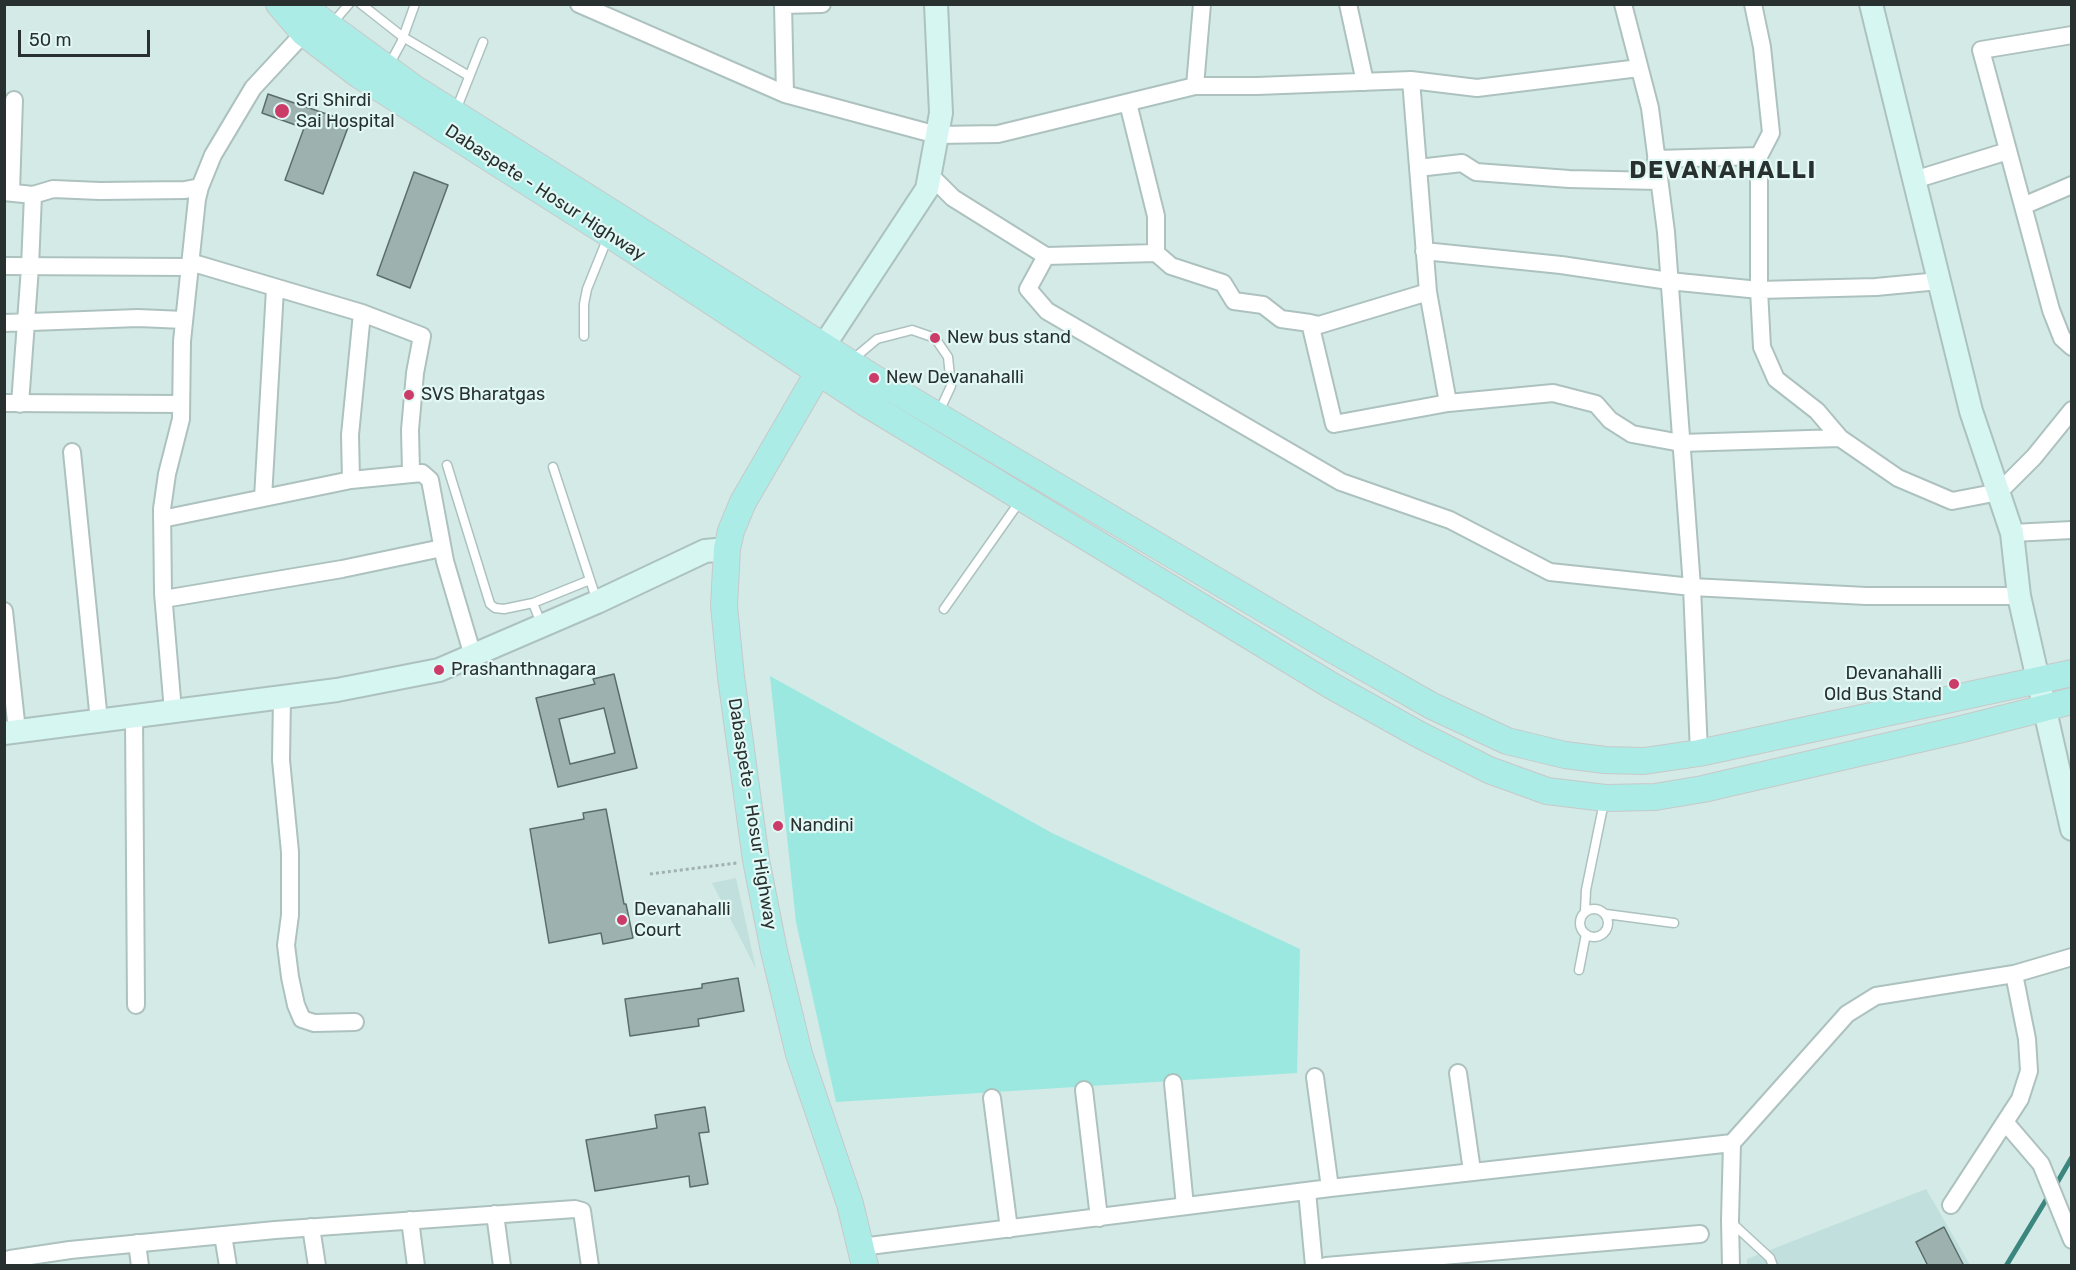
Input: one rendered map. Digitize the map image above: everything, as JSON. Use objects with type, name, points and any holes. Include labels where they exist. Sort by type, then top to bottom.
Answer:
[{"type":"main road","name":"Dabaspete - Hosur Highway","points":[[279,4],[315,20],[414,88],[823,347],[818,373],[742,502],[731,531],[727,549],[725,618],[756,861],[774,951],[799,1054],[850,1204],[863,1256]]},
{"type":"main road","name":"Dabaspete - Hosur Highway","points":[[315,20],[359,75],[609,234],[818,373]]},
{"type":"main road","points":[[823,347],[845,375],[1022,498],[1332,686],[1418,734],[1489,770],[1547,791],[1605,798],[1655,797],[1703,789],[2072,701]]},
{"type":"main road","points":[[818,373],[845,375],[938,416],[1340,654],[1432,705],[1507,741],[1565,755],[1605,760],[1644,760],[1699,753],[2072,673]]},
{"type":"street","points":[[579,4],[785,94],[937,135],[998,134],[1195,86],[1411,80],[1477,88],[1640,68]]},
{"type":"street","points":[[785,94],[783,5],[822,4]]},
{"type":"street","points":[[823,347],[927,189],[941,113],[936,4]]},
{"type":"street","points":[[1195,86],[1202,4]]},
{"type":"street","points":[[1348,4],[1365,82]]},
{"type":"street","points":[[1623,4],[1650,108],[1659,181],[1669,281],[1692,587],[1699,753]]},
{"type":"street","points":[[1753,4],[1762,46],[1771,133],[1759,156],[1759,290],[1762,347],[1776,380],[1817,411],[1840,438],[1898,478],[1952,501],[1999,492],[2034,457],[2072,410]]},
{"type":"street","points":[[1870,4],[1971,411],[2012,533],[2019,596],[2072,829]]},
{"type":"street","points":[[173,711],[164,600],[162,519],[166,474],[181,419],[184,320],[200,187],[213,155],[253,88],[315,20]]},
{"type":"street","points":[[2072,35],[1981,50],[2050,310],[2062,338],[2072,347]]},
{"type":"street","points":[[1411,80],[1428,292],[1448,403]]},
{"type":"street","points":[[14,100],[8,192],[33,195],[53,189],[185,190],[200,187]]},
{"type":"street","points":[[1128,103],[1156,216],[1156,253]]},
{"type":"street","points":[[1914,180],[2008,151]]},
{"type":"street","points":[[1656,159],[1759,156]]},
{"type":"street","points":[[1418,168],[1462,163],[1476,172],[1569,179],[1659,181]]},
{"type":"street","points":[[930,175],[953,198],[1046,256],[1156,253],[1171,266],[1223,283],[1234,301],[1263,304],[1281,319],[1320,325],[1428,292]]},
{"type":"street","points":[[2023,206],[2072,185]]},
{"type":"street","points":[[33,195],[26,322],[12,403],[181,404]]},
{"type":"street","points":[[1424,251],[1561,265],[1669,281],[1759,290],[1876,287],[1939,281]]},
{"type":"street","points":[[1046,256],[1028,289],[1047,311],[1341,482],[1450,520],[1550,572],[1692,587],[1866,596],[2019,596]]},
{"type":"street","points":[[4,266],[189,264],[362,314],[422,336],[415,373],[410,430],[411,472]]},
{"type":"street","points":[[263,498],[275,289]]},
{"type":"street","points":[[351,480],[350,435],[362,314]]},
{"type":"street","points":[[4,323],[138,318],[184,320]]},
{"type":"street","points":[[1310,323],[1335,424],[1448,403],[1553,393],[1596,404],[1610,420],[1632,434],[1681,443],[1840,438]]},
{"type":"street","points":[[72,452],[99,721]]},
{"type":"street","points":[[162,519],[351,480],[422,472],[430,480],[442,548],[458,611],[473,656]]},
{"type":"street","points":[[2012,533],[2072,530]]},
{"type":"street","points":[[164,600],[342,569],[442,548]]},
{"type":"street","points":[[4,611],[11,732],[337,690],[439,670],[597,602],[705,551],[727,549]]},
{"type":"street","points":[[282,697],[281,760],[290,852],[290,915],[286,945],[296,1005],[302,1018],[314,1023],[355,1022]]},
{"type":"street","points":[[134,716],[136,1005]]},
{"type":"street","points":[[1731,1266],[1732,1143],[1847,1014],[1876,996],[2014,974],[2072,957]]},
{"type":"street","points":[[1951,1205],[2020,1099],[2029,1071],[2027,1039],[2014,974]]},
{"type":"street","points":[[1458,1073],[1472,1171]]},
{"type":"street","points":[[1315,1077],[1330,1188]]},
{"type":"street","points":[[1173,1083],[1185,1206]]},
{"type":"street","points":[[1084,1090],[1099,1218]]},
{"type":"street","points":[[992,1098],[1009,1229]]},
{"type":"street","points":[[2005,1122],[2041,1164],[2072,1240]]},
{"type":"street","points":[[863,1256],[1009,1229],[1185,1206],[1472,1171],[1732,1143]]},
{"type":"street","points":[[1307,1191],[1314,1266]]},
{"type":"street","points":[[10,1260],[52,1259],[137,1244],[311,1227],[575,1209],[582,1211],[590,1266]]},
{"type":"street","points":[[495,1214],[502,1266]]},
{"type":"street","points":[[410,1220],[416,1266]]},
{"type":"street","points":[[311,1227],[317,1266]]},
{"type":"street","points":[[1326,1266],[1465,1260],[1700,1234]]},
{"type":"street","points":[[223,1235],[228,1266]]},
{"type":"street","points":[[137,1244],[140,1266]]},
{"type":"lane","points":[[315,20],[349,4]]},
{"type":"lane","points":[[361,4],[403,38],[470,76]]},
{"type":"lane","points":[[388,68],[403,38],[415,4]]},
{"type":"lane","points":[[454,113],[483,42]]},
{"type":"lane","points":[[585,336],[584,304],[587,289],[609,234]]},
{"type":"lane","points":[[845,375],[877,339],[912,330],[935,338],[948,357],[951,386],[938,416]]},
{"type":"lane","points":[[447,465],[490,604],[495,608],[504,609],[533,603],[590,580]]},
{"type":"lane","points":[[554,467],[597,602]]},
{"type":"lane","points":[[945,609],[1022,498]]},
{"type":"lane","points":[[533,603],[542,626]]},
{"type":"lane","points":[[1579,970],[1586,934],[1580,923],[1585,911],[1586,890],[1605,798]]},
{"type":"lane","points":[[1585,911],[1594,908],[1603,910],[1609,922],[1606,931],[1594,937],[1586,934]]},
{"type":"lane","points":[[1606,914],[1674,923]]},
{"type":"lane","points":[[1730,1220],[1770,1258],[1773,1266]]},
{"type":"path","points":[[650,874],[756,861]]},
{"type":"shaded area","points":[[770,676],[1052,833],[1300,949],[1297,1073],[836,1102],[796,922]]},
{"type":"shaded area","points":[[736,878],[756,969],[712,883]]},
{"type":"shaded area","points":[[1926,1189],[1970,1265],[1747,1266],[1747,1259]]},
{"type":"building","points":[[268,94],[350,122],[323,194],[285,180],[304,128],[262,113]]},
{"type":"building","points":[[414,172],[448,185],[410,288],[377,275]]},
{"type":"building","points":[[614,674],[637,768],[558,787],[536,698],[595,684],[593,679]],"holes":[[[604,708],[615,753],[570,764],[559,719]]]},
{"type":"building","points":[[606,809],[624,904],[626,904],[633,938],[603,944],[601,933],[549,943],[530,829],[584,819],[583,813]]},
{"type":"building","points":[[738,978],[744,1011],[698,1019],[699,1026],[630,1036],[625,999],[702,988],[702,984]]},
{"type":"building","points":[[705,1107],[709,1132],[699,1133],[708,1184],[690,1187],[689,1176],[595,1191],[586,1140],[657,1128],[655,1115]]},
{"type":"building","points":[[1944,1227],[1964,1266],[1928,1266],[1916,1242]]},
{"type":"waterway","points":[[2054,1188],[2072,1157]]},
{"type":"waterway","points":[[2006,1266],[2049,1195]]},
{"type":"place","name":"Sri Shirdi Sai Hospital","points":[[282,111]]},
{"type":"place","name":"New bus stand","points":[[935,338]]},
{"type":"place","name":"New Devanahalli","points":[[874,378]]},
{"type":"place","name":"SVS Bharatgas","points":[[409,395]]},
{"type":"place","name":"Prashanthnagara","points":[[439,670]]},
{"type":"place","name":"Devanahalli Old Bus Stand","points":[[1954,684]]},
{"type":"place","name":"Nandini","points":[[778,826]]},
{"type":"place","name":"Devanahalli Court","points":[[622,920]]},
{"type":"district","name":"DEVANAHALLI","points":[[1723,171]]}]
